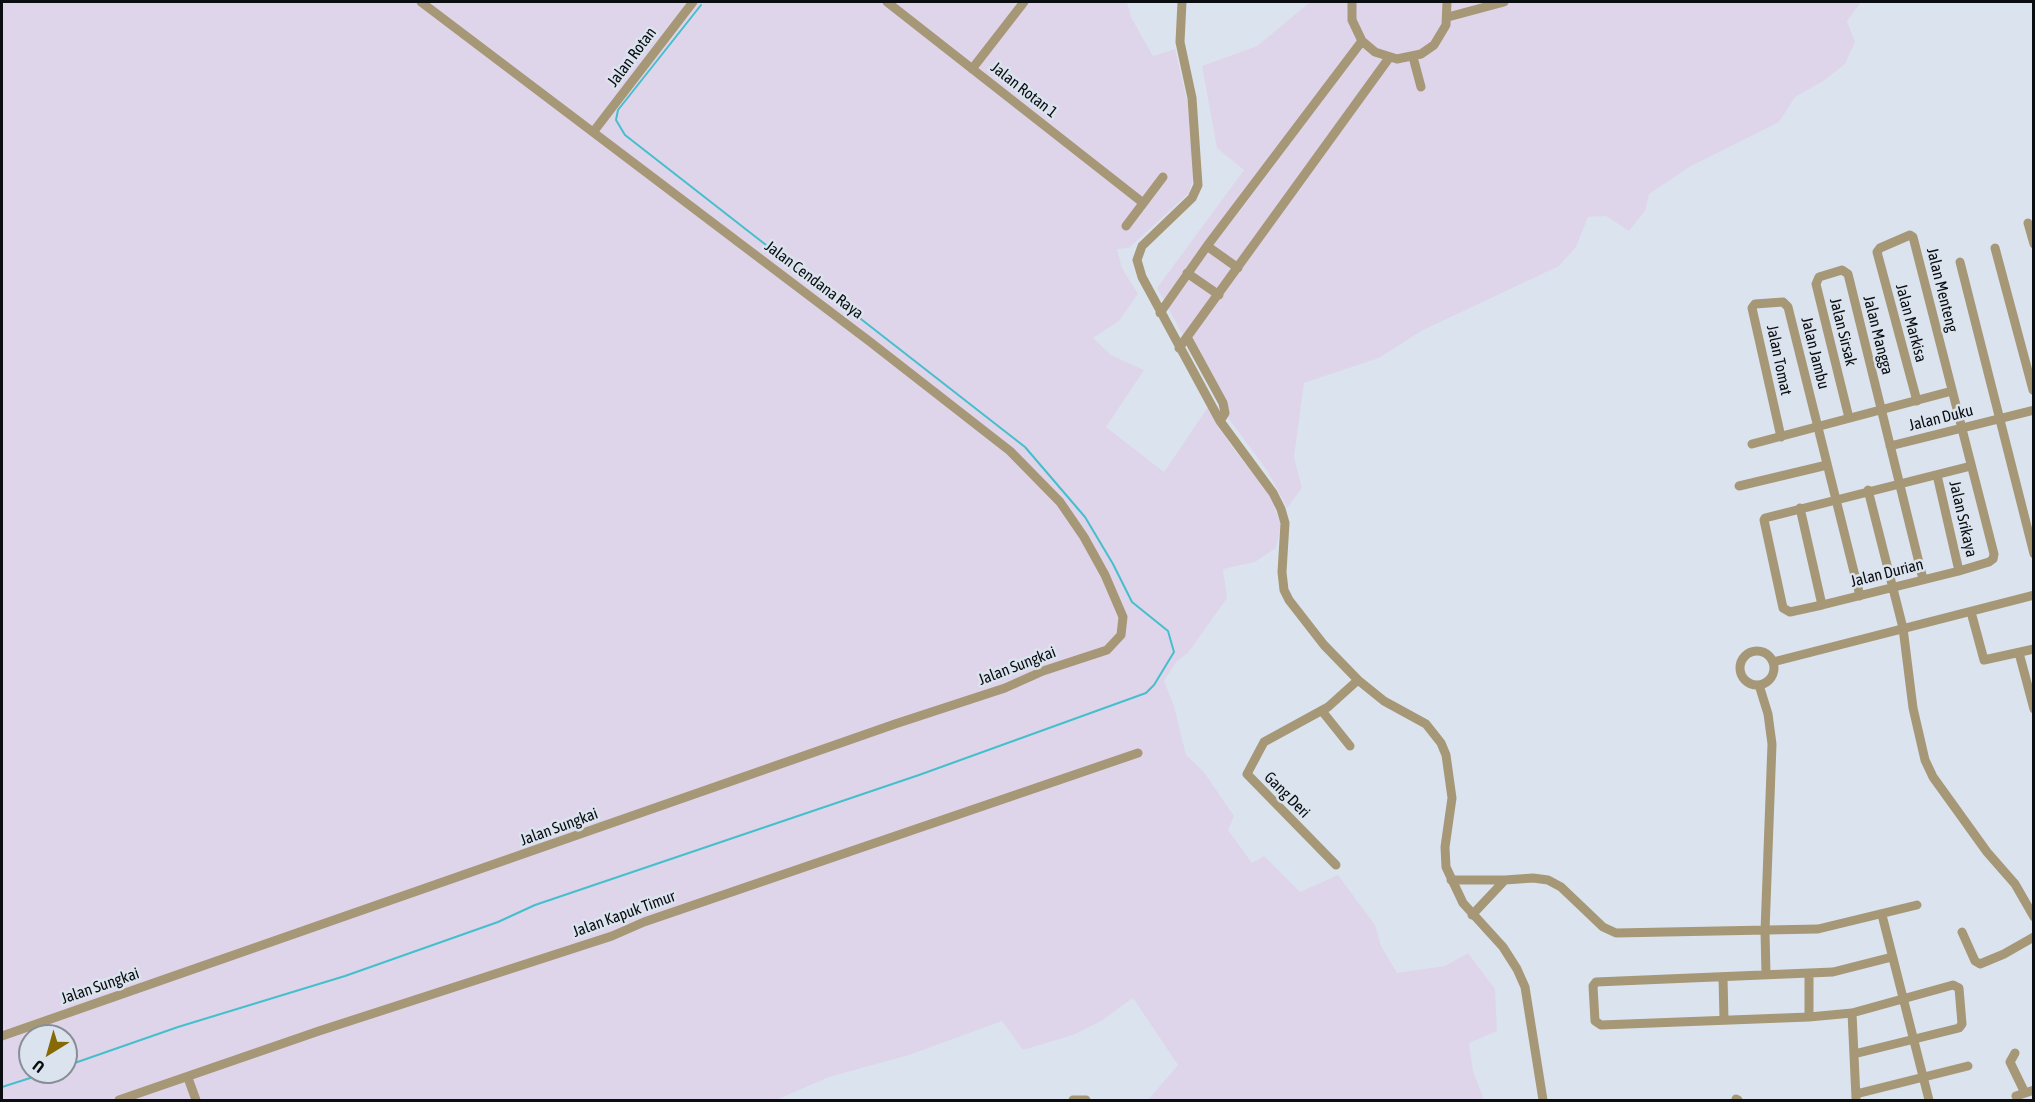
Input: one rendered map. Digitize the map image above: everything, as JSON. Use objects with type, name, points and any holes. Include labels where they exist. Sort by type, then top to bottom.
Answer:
[{"type":"street","name":"Jalan Cendana Raya","points":[[421,2],[594,131],[1010,451],[1060,502],[1084,537],[1105,575],[1123,617],[1121,635]]},
{"type":"street","name":"Jalan Rotan","points":[[594,131],[693,2]]},
{"type":"street","name":"Jalan Rotan 1","points":[[887,2],[1142,202]]},
{"type":"street","points":[[972,69],[1024,2]]},
{"type":"street","points":[[1182,2],[1180,42],[1192,98],[1198,185],[1192,198],[1142,246],[1137,255],[1142,277],[1220,421],[1273,493],[1281,509],[1286,524],[1282,572],[1284,590],[1293,605],[1324,645],[1358,680],[1384,701],[1426,724],[1446,756],[1452,798],[1445,857],[1451,880],[1472,915],[1503,947],[1525,987],[1543,1101]]},
{"type":"street","points":[[1352,2],[1352,20],[1362,42],[1375,52],[1389,58],[1413,57],[1434,45],[1443,33],[1448,17],[1447,2]]},
{"type":"street","points":[[1448,17],[1504,2]]},
{"type":"street","points":[[1160,313],[1207,246],[1362,42]]},
{"type":"street","points":[[1413,57],[1421,87]]},
{"type":"street","points":[[1179,348],[1389,58]]},
{"type":"street","points":[[1126,226],[1163,177]]},
{"type":"street","points":[[2028,223],[2034,244]]},
{"type":"street","name":"Jalan Menteng","points":[[1877,252],[1880,248],[1910,235],[1913,237],[1952,392]]},
{"type":"street","points":[[1207,246],[1238,268]]},
{"type":"street","points":[[1995,248],[2031,371],[2033,390]]},
{"type":"street","name":"Jalan Markisa","points":[[1877,252],[1917,401]]},
{"type":"street","points":[[1960,262],[2034,554]]},
{"type":"street","name":"Jalan Mangga","points":[[1842,270],[1848,274],[1923,579]]},
{"type":"street","name":"Jalan Sirsak","points":[[1842,270],[1819,277],[1816,284],[1850,418]]},
{"type":"street","points":[[1187,273],[1219,295]]},
{"type":"street","name":"Jalan Jambu","points":[[1768,303],[1783,302],[1788,307],[1818,427]]},
{"type":"street","name":"Jalan Tomat","points":[[1768,303],[1755,304],[1752,309],[1780,437]]},
{"type":"street","points":[[1187,337],[1223,403],[1225,413],[1220,421]]},
{"type":"street","points":[[1752,444],[1952,392],[1971,466],[1800,508],[1822,605]]},
{"type":"street","name":"Jalan Duku","points":[[1890,446],[2034,410]]},
{"type":"street","points":[[1818,427],[1860,596]]},
{"type":"street","points":[[1739,486],[1827,465]]},
{"type":"street","name":"Jalan Durian","points":[[1800,508],[1764,520],[1783,608],[1791,612],[1959,571],[1993,559],[1994,554],[1971,466]]},
{"type":"street","name":"Jalan Srikaya","points":[[1936,475],[1959,571]]},
{"type":"street","points":[[1868,490],[1903,628],[1913,708],[1925,760],[1934,777],[1987,852],[2015,885],[2034,917]]},
{"type":"street","points":[[1773,662],[2034,595]]},
{"type":"street","points":[[1971,612],[1984,660],[2034,649]]},
{"type":"street","name":"Jalan Sungkai","points":[[2,1036],[895,724],[1005,688],[1044,671],[1107,650],[1121,635]]},
{"type":"street","points":[[1759,651],[1768,654],[1773,662],[1774,670],[1771,679],[1759,685],[1750,684],[1743,678],[1740,666],[1743,657],[1751,652],[1759,651]]},
{"type":"street","points":[[2019,653],[2034,709]]},
{"type":"street","name":"Gang Deri","points":[[1336,866],[1247,774],[1264,742],[1322,711],[1358,680]]},
{"type":"street","points":[[1759,685],[1768,714],[1772,744],[1765,931],[1766,975]]},
{"type":"street","points":[[1322,711],[1350,746]]},
{"type":"street","name":"Jalan Kapuk Timur","points":[[119,1101],[319,1031],[612,936],[644,922],[1138,753]]},
{"type":"street","points":[[1451,880],[1533,878],[1554,882],[1595,921],[1616,933],[1818,928],[1882,915],[1917,905]]},
{"type":"street","points":[[1472,915],[1505,880]]},
{"type":"street","points":[[1882,915],[1929,1101]]},
{"type":"street","points":[[1962,932],[1975,961],[1980,964],[2034,937]]},
{"type":"street","points":[[1854,1054],[1957,1029],[1961,1026],[1960,990],[1953,985],[1852,1012],[1809,1017],[1601,1025],[1595,1021],[1593,986],[1596,982],[1809,974],[1844,970],[1892,957]]},
{"type":"street","points":[[1809,974],[1809,1017]]},
{"type":"street","points":[[1723,977],[1724,1019]]},
{"type":"street","points":[[1852,1012],[1856,1097],[1968,1066]]},
{"type":"street","points":[[2015,1053],[2010,1062],[2025,1093]]},
{"type":"street","points":[[188,1078],[196,1101]]},
{"type":"street","points":[[1073,1101],[1086,1101]]},
{"type":"shaded area","points":[[2,2],[1127,2],[1131,17],[1153,56],[1175,49],[1188,105],[1193,179],[1189,193],[1129,248],[1117,249],[1122,268],[1138,294],[1119,321],[1093,338],[1111,355],[1144,370],[1106,427],[1164,472],[1208,407],[1230,444],[1270,496],[1281,525],[1276,548],[1255,562],[1223,569],[1227,598],[1188,653],[1177,661],[1164,681],[1174,706],[1186,755],[1204,772],[1234,816],[1228,830],[1252,863],[1264,856],[1300,892],[1338,875],[1375,925],[1381,946],[1397,973],[1445,966],[1468,953],[1495,989],[1497,1031],[1469,1043],[1473,1071],[1484,1100],[1148,1100],[1178,1065],[1133,998],[1101,1021],[1073,1035],[1023,1050],[1002,1021],[909,1055],[829,1077],[776,1100],[2,1100]]},
{"type":"shaded area","points":[[1310,2],[1861,2],[1847,21],[1855,42],[1845,64],[1825,80],[1795,97],[1779,122],[1691,166],[1649,194],[1645,211],[1629,231],[1606,216],[1588,217],[1576,247],[1559,266],[1421,331],[1379,358],[1304,383],[1294,457],[1302,488],[1287,508],[1268,472],[1229,419],[1157,288],[1244,170],[1217,148],[1202,66],[1257,46]]},
{"type":"waterway","points":[[78,1062],[178,1027],[345,976],[498,922],[535,905],[919,775],[1146,693],[1154,685],[1174,652],[1168,631],[1132,602],[1085,517],[1025,447],[625,135],[616,120],[618,110],[701,5]]},
{"type":"waterway","points":[[2,1087],[18,1082]]}]
